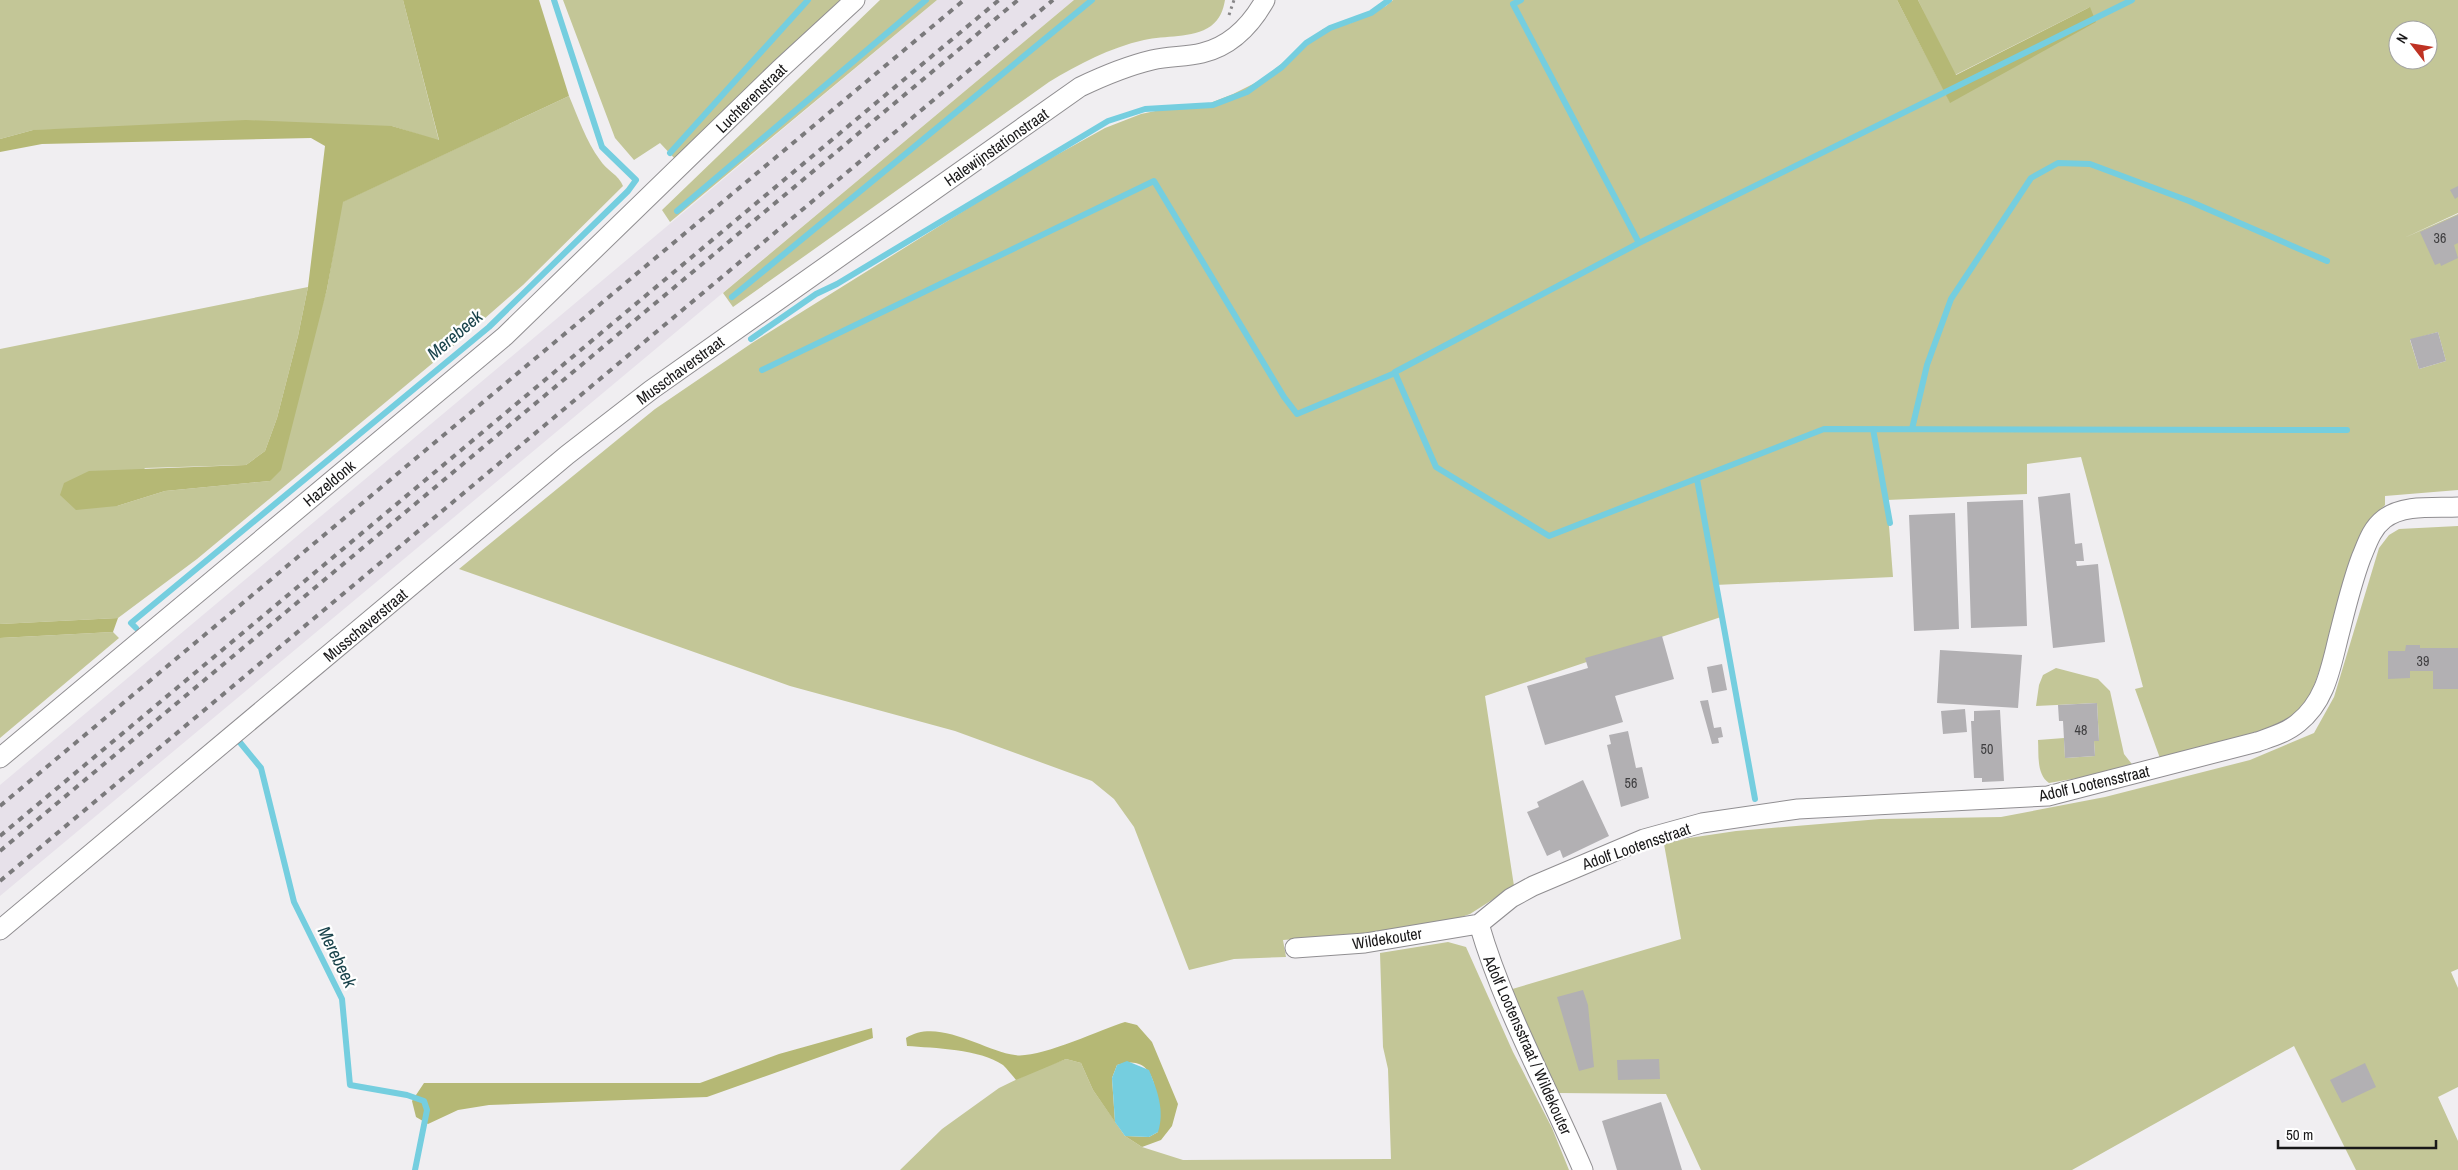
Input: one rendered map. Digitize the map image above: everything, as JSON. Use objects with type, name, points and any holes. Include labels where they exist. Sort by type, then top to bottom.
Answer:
[{"type":"street","name":"Luchterenstraat","points":[[649,197],[855,0]]},
{"type":"street","name":"Halewijnstationstraat","points":[[738,329],[1080,87],[1134,65],[1170,57],[1202,53],[1216,48],[1248,26],[1265,0]]},
{"type":"street","name":"Hazeldonk","points":[[0,758],[505,336],[649,197]]},
{"type":"street","name":"Musschaverstraat","points":[[0,930],[567,455],[651,390],[738,329]]},
{"type":"street","name":"Adolf Lootensstraat","points":[[1479,924],[1511,898],[1533,886],[1644,839],[1702,823],[1798,809],[2048,796],[2257,742],[2282,733],[2298,723],[2315,706],[2331,675],[2340,632],[2358,567],[2371,533],[2384,519],[2399,511],[2458,507]]},
{"type":"street","name":"Wildekouter","points":[[1295,948],[1365,943],[1479,924]]},
{"type":"street","name":"Adolf Lootensstraat / Wildekouter","points":[[1479,924],[1507,1004],[1582,1170]]},
{"type":"shaded area","points":[[937,0],[1074,0],[0,896],[0,785]]},
{"type":"green space","points":[[0,0],[403,0],[439,141],[392,126],[33,130],[0,139]]},
{"type":"green space","points":[[403,0],[539,0],[569,96],[343,202],[327,289],[281,470],[270,481],[165,491],[117,506],[76,510],[60,495],[64,483],[89,471],[246,465],[265,451],[277,418],[298,336],[308,287],[325,146],[311,138],[42,144],[0,152],[0,139],[33,130],[246,120],[392,126],[439,140]]},
{"type":"green space","points":[[563,0],[840,0],[675,159],[660,143],[634,160],[615,138]]},
{"type":"green space","points":[[880,0],[937,0],[670,222],[662,210]]},
{"type":"green space","points":[[1074,0],[1225,0],[1219,18],[1204,30],[1187,35],[1152,38],[1119,47],[1083,63],[1049,82],[733,307],[723,293]]},
{"type":"green space","points":[[1393,0],[1897,0],[1950,102],[2090,7],[1955,75],[1918,0],[2458,0],[2458,213],[2404,238],[2458,214],[2458,490],[2385,496],[2385,505],[2372,519],[2310,697],[2294,714],[2274,727],[2161,761],[2135,689],[2143,687],[2081,457],[2027,464],[2027,494],[1887,500],[1893,577],[1715,585],[1721,617],[1485,696],[1514,886],[1470,914],[1447,922],[1377,933],[1283,940],[1286,957],[1234,959],[1189,970],[1134,827],[1114,799],[1092,781],[955,731],[790,686],[459,569],[655,409],[752,343],[1026,172],[1105,128],[1141,114],[1179,106],[1205,105],[1233,94],[1263,79],[1323,29],[1351,23],[1386,6]],"holes":[[[2438,332],[2446,361],[2419,369],[2410,340]]]},
{"type":"green space","points":[[1897,0],[1918,0],[1956,75],[2090,7],[2096,22],[1950,103]]},
{"type":"green space","points":[[569,96],[595,153],[623,186],[523,285],[452,347],[197,559],[118,618],[0,624],[0,349],[308,287],[298,336],[277,418],[265,451],[246,465],[145,468],[117,506],[165,491],[270,481],[327,289],[342,202]]},
{"type":"green space","points":[[2458,526],[2458,969],[2451,972],[2458,988],[2458,1087],[2438,1097],[2458,1141],[2458,1170],[2356,1170],[2294,1046],[2072,1170],[1701,1170],[1666,1094],[1558,1093],[1509,990],[1681,939],[1664,844],[1736,831],[1880,819],[2001,817],[2105,797],[2250,760],[2314,733],[2334,697],[2379,548],[2389,535],[2399,529]]},
{"type":"green space","points":[[118,618],[113,632],[0,638],[0,624]]},
{"type":"green space","points":[[113,632],[119,638],[0,738],[0,638]]},
{"type":"green space","points":[[2056,668],[2098,679],[2110,691],[2124,754],[2135,768],[2049,783],[2045,779],[2040,769],[2038,740],[2064,738],[2065,758],[2095,756],[2094,741],[2099,741],[2097,703],[2036,706],[2039,685],[2043,675]]},
{"type":"green space","points":[[1448,942],[1466,947],[1513,1052],[1552,1128],[1569,1170],[900,1170],[942,1129],[999,1088],[1036,1070],[1066,1059],[1081,1063],[1093,1090],[1125,1136],[1142,1147],[1183,1160],[1391,1159],[1388,1069],[1383,1047],[1380,953]]},
{"type":"green space","points":[[1125,1022],[1137,1025],[1152,1042],[1178,1104],[1172,1126],[1161,1140],[1142,1147],[1125,1136],[1149,1137],[1158,1132],[1154,1082],[1149,1072],[1142,1065],[1131,1062],[1117,1065],[1112,1078],[1115,1122],[1093,1090],[1081,1063],[1066,1059],[1016,1080],[1003,1065],[993,1060],[970,1052],[907,1046],[906,1038],[932,1031],[946,1033],[1003,1052],[1025,1055],[1069,1043]]},
{"type":"green space","points":[[872,1028],[873,1038],[707,1097],[489,1105],[458,1110],[428,1124],[416,1117],[412,1101],[424,1083],[700,1083],[779,1054]]},
{"type":"water","points":[[1127,1061],[1149,1070],[1157,1093],[1161,1116],[1160,1124],[1158,1132],[1149,1137],[1125,1136],[1115,1122],[1112,1078],[1117,1065]]},
{"type":"building","points":[[2458,186],[2458,197],[2455,199],[2450,190]]},
{"type":"building","points":[[2458,215],[2458,243],[2454,245],[2458,258],[2441,266],[2440,263],[2435,265],[2420,232]]},
{"type":"building","points":[[2438,332],[2446,361],[2419,369],[2410,339]]},
{"type":"building","points":[[2070,493],[2075,544],[2082,543],[2084,561],[2076,561],[2077,566],[2098,564],[2105,642],[2053,648],[2038,497]]},
{"type":"building","points":[[2023,500],[2027,626],[1971,628],[1967,502]]},
{"type":"building","points":[[1955,513],[1959,629],[1914,631],[1909,515]]},
{"type":"building","points":[[1662,636],[1674,679],[1615,696],[1623,722],[1545,745],[1527,686],[1588,668],[1585,658]]},
{"type":"building","points":[[2406,645],[2420,645],[2420,648],[2458,648],[2458,689],[2433,689],[2433,671],[2410,671],[2410,678],[2388,679],[2388,651],[2405,651]]},
{"type":"building","points":[[1940,650],[2022,655],[2018,708],[1937,703]]},
{"type":"building","points":[[1722,664],[1727,690],[1712,693],[1707,667]]},
{"type":"building","points":[[1708,700],[1714,728],[1721,727],[1723,737],[1718,738],[1719,743],[1712,744],[1700,701]]},
{"type":"building","points":[[2097,703],[2099,741],[2094,741],[2095,756],[2065,758],[2063,721],[2059,721],[2058,705]]},
{"type":"building","points":[[1965,709],[1967,732],[1943,734],[1941,711]]},
{"type":"building","points":[[2000,710],[2004,781],[1982,782],[1982,778],[1974,778],[1971,721],[1974,721],[1974,711]]},
{"type":"building","points":[[1628,731],[1636,768],[1642,767],[1649,798],[1621,807],[1607,745],[1611,744],[1609,735]]},
{"type":"building","points":[[1583,780],[1609,836],[1563,858],[1560,850],[1547,856],[1527,812],[1539,807],[1537,802]]},
{"type":"building","points":[[1583,990],[1588,1005],[1594,1067],[1579,1071],[1557,997]]},
{"type":"building","points":[[1659,1059],[1660,1079],[1618,1080],[1617,1060]]},
{"type":"building","points":[[2365,1063],[2376,1087],[2342,1103],[2330,1080]]},
{"type":"building","points":[[1661,1102],[1682,1170],[1617,1170],[1602,1121]]},
{"type":"waterway","name":"Merebeek","points":[[136,628],[131,623],[489,327],[628,191],[636,180],[602,147],[554,0]]},
{"type":"waterway","points":[[670,153],[808,0]]},
{"type":"waterway","points":[[677,211],[926,0]]},
{"type":"waterway","points":[[732,297],[1092,0]]},
{"type":"waterway","points":[[751,339],[816,294],[837,284],[1108,121],[1145,109],[1213,105],[1247,92],[1282,67],[1306,43],[1330,28],[1371,13],[1389,0]]},
{"type":"waterway","points":[[1521,0],[1513,4],[1639,243]]},
{"type":"waterway","points":[[1395,372],[1639,243],[2132,0]]},
{"type":"waterway","points":[[1912,429],[1927,365],[1951,299],[2031,178],[2058,163],[2090,164],[2189,201],[2327,261]]},
{"type":"waterway","points":[[762,370],[1154,181],[1284,397],[1297,414],[1395,373],[1436,467],[1549,536],[1824,429],[2347,430]]},
{"type":"waterway","points":[[1873,429],[1890,523]]},
{"type":"waterway","points":[[1697,479],[1755,799]]},
{"type":"waterway","name":"Merebeek","points":[[238,740],[261,768],[294,902],[342,999],[350,1085],[407,1095],[424,1101],[427,1110],[415,1170]]},
{"type":"railway","points":[[0,806],[964,0]]},
{"type":"railway","points":[[0,836],[999,0]]},
{"type":"railway","points":[[0,851],[1018,0]]},
{"type":"railway","points":[[0,881],[1053,0]]}]
